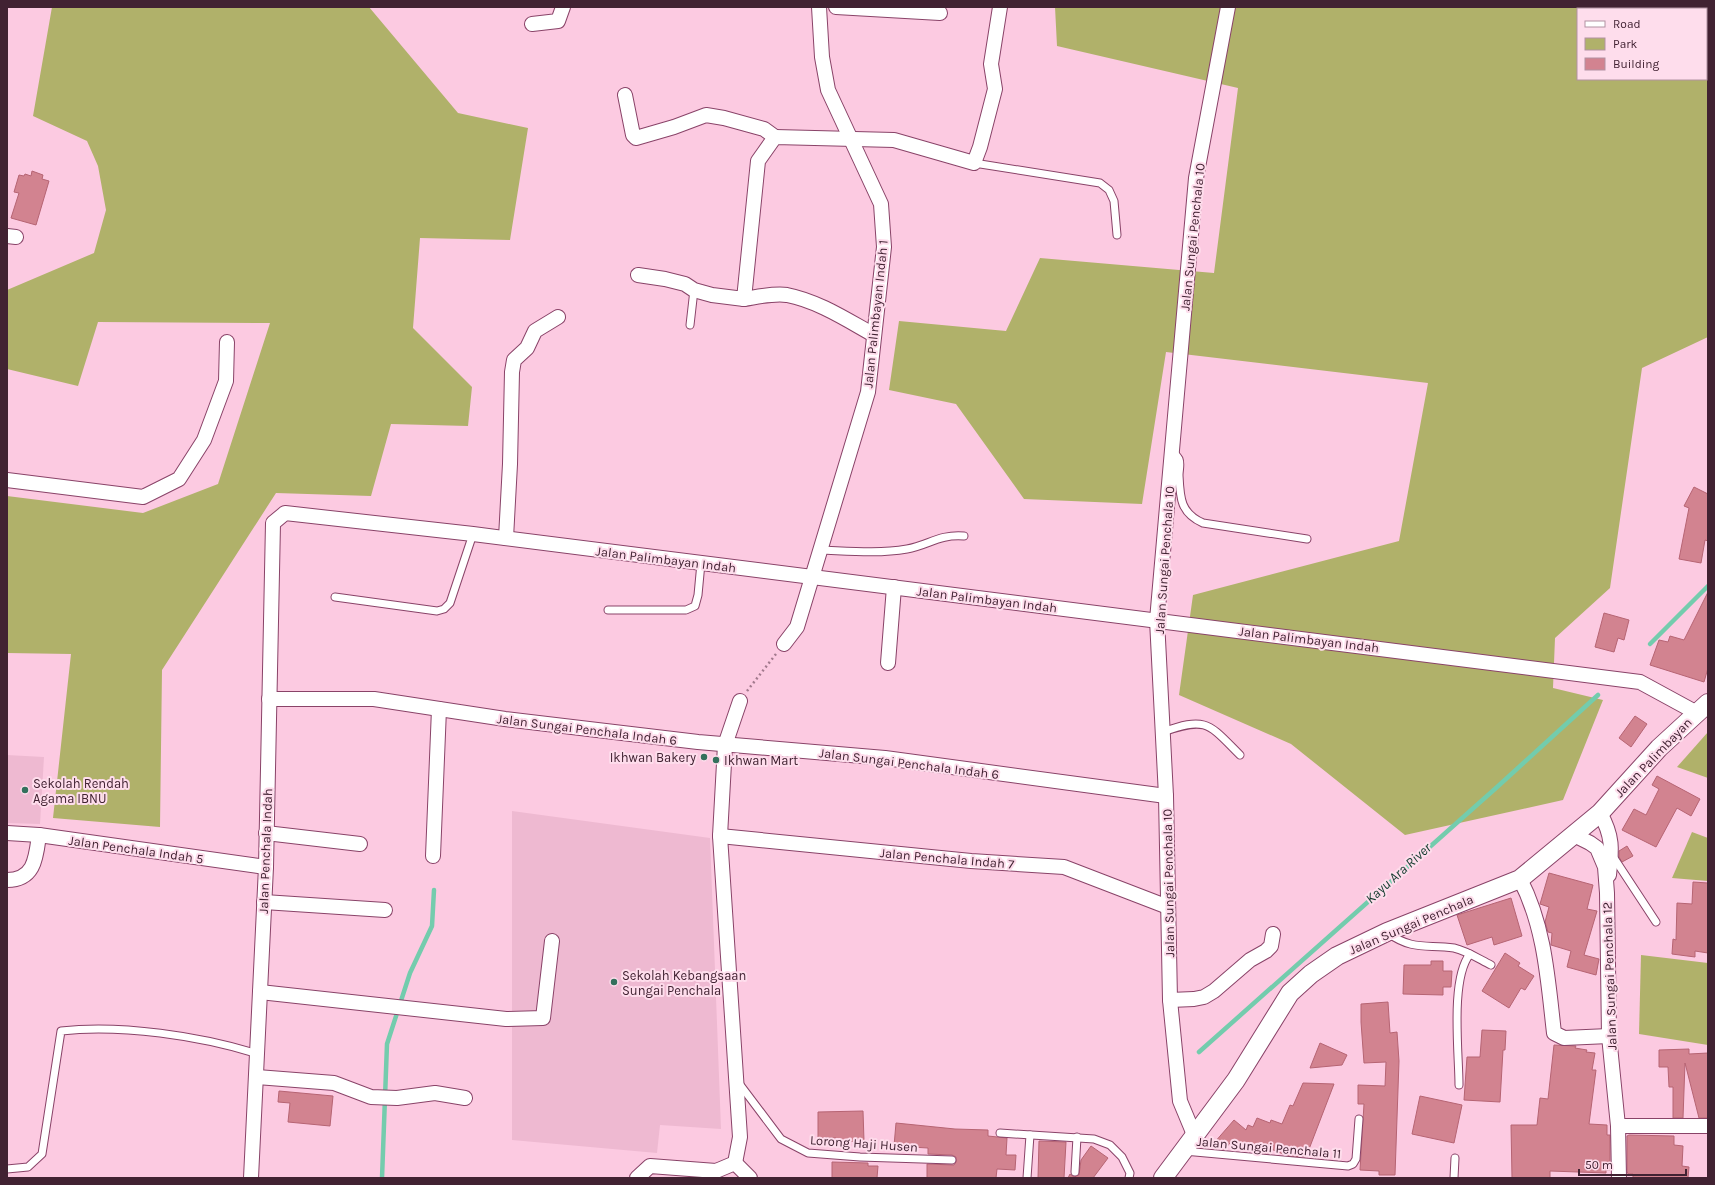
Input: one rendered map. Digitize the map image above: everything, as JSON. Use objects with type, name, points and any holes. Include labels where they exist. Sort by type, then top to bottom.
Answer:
[{"type":"street","points":[[532,24],[558,21],[563,7]]},
{"type":"street","name":"Jalan Palimbayan Indah 1","points":[[811,578],[868,392],[884,247],[881,204],[828,90],[822,57],[819,7]]},
{"type":"street","points":[[836,7],[940,13]]},
{"type":"street","points":[[625,95],[633,135],[636,138],[674,127],[706,115],[724,118],[764,129],[775,137],[894,140],[974,163],[980,147],[995,89],[991,64],[1000,7]]},
{"type":"street","name":"Jalan Sungai Penchala 10","points":[[1189,1144],[1180,1101],[1170,1000],[1166,796],[1157,620],[1196,178],[1228,7]]},
{"type":"street","points":[[744,299],[758,161],[775,137]]},
{"type":"street","points":[[638,275],[658,277],[712,295],[744,299],[767,295],[786,295],[826,309],[874,335]]},
{"type":"street","points":[[506,538],[510,464],[512,372],[514,360],[527,348],[535,331],[558,317]]},
{"type":"street","points":[[7,480],[143,496],[179,479],[204,440],[226,381],[227,342]]},
{"type":"street","name":"Jalan Palimbayan Indah","points":[[273,523],[285,513],[473,534],[1640,682],[1703,708]]},
{"type":"street","name":"Jalan Penchala Indah","points":[[251,1178],[266,867],[273,523]]},
{"type":"street","points":[[784,644],[797,627],[811,578]]},
{"type":"street","points":[[888,663],[894,587]]},
{"type":"street","name":"Jalan Sungai Penchala Indah 6","points":[[269,699],[374,699],[512,720],[725,745],[885,758],[1166,796]]},
{"type":"street","points":[[735,1163],[740,1137],[720,836],[725,745],[740,701]]},
{"type":"street","name":"Jalan Palimbayan","points":[[1600,813],[1659,748],[1703,708]]},
{"type":"street","points":[[433,856],[439,709]]},
{"type":"street","name":"Jalan Sungai Penchala","points":[[1163,1178],[1236,1080],[1290,993],[1311,974],[1337,956],[1387,932],[1520,879],[1600,813]]},
{"type":"street","name":"Jalan Sungai Penchala 12","points":[[1600,813],[1607,826],[1612,841],[1605,854],[1609,1036],[1618,1126],[1619,1178]]},
{"type":"street","name":"Jalan Penchala Indah 5","points":[[7,833],[39,835],[266,867]]},
{"type":"street","points":[[266,833],[360,844]]},
{"type":"street","points":[[7,880],[17,880],[29,872],[36,859],[39,835]]},
{"type":"street","points":[[1574,835],[1590,842],[1605,854]]},
{"type":"street","name":"Jalan Penchala Indah 7","points":[[720,836],[963,860],[1064,867],[1168,907]]},
{"type":"street","points":[[1520,879],[1529,897],[1542,941],[1554,1033],[1564,1038],[1609,1036]]},
{"type":"street","points":[[264,902],[385,910]]},
{"type":"street","points":[[1170,1000],[1204,997],[1214,991],[1250,960],[1266,951],[1271,946],[1273,934]]},
{"type":"street","points":[[260,992],[506,1019],[543,1018],[552,940]]},
{"type":"street","points":[[257,1078],[334,1083],[371,1097],[397,1098],[435,1093],[465,1098]]},
{"type":"street","points":[[1618,1126],[1708,1126]]},
{"type":"street","points":[[636,1178],[650,1166],[716,1171],[735,1163]]},
{"type":"street","points":[[735,1163],[750,1178]]},
{"type":"lane","points":[[974,163],[1100,183],[1109,190],[1114,201],[1117,235]]},
{"type":"lane","points":[[690,287],[690,325]]},
{"type":"lane","points":[[1172,450],[1180,461],[1179,475],[1183,506],[1193,519],[1202,523],[1307,539]]},
{"type":"lane","points":[[335,597],[437,611],[444,609],[450,603],[473,534]]},
{"type":"lane","points":[[820,550],[889,552],[908,549],[950,535],[964,536]]},
{"type":"lane","points":[[608,610],[686,610],[695,606],[698,595],[701,563]]},
{"type":"lane","points":[[1163,732],[1193,723],[1204,724],[1214,729],[1240,755]]},
{"type":"lane","points":[[1605,854],[1656,922]]},
{"type":"lane","points":[[1387,932],[1396,939],[1412,946],[1455,949],[1470,954],[1491,965]]},
{"type":"lane","points":[[1459,1085],[1458,989],[1464,965],[1470,954]]},
{"type":"lane","points":[[7,1169],[28,1167],[42,1154],[61,1031],[84,1028],[155,1033],[230,1045],[258,1054]]},
{"type":"lane","name":"Lorong Haji Husen","points":[[736,1079],[780,1139],[808,1153],[860,1157],[952,1160]]},
{"type":"lane","name":"Jalan Sungai Penchala 11","points":[[1189,1144],[1348,1166],[1353,1164],[1356,1160],[1359,1119]]},
{"type":"lane","points":[[1000,1133],[1094,1138],[1110,1145],[1122,1157],[1130,1173],[1129,1178]]},
{"type":"lane","points":[[1027,1178],[1030,1135]]},
{"type":"lane","points":[[1075,1172],[1077,1137]]},
{"type":"lane","points":[[1454,1178],[1455,1158]]},
{"type":"path","points":[[740,701],[784,644]]},
{"type":"shaded area","name":"Sekolah Rendah Agama IBNU","points":[[7,755],[44,757],[40,824],[7,823]]},
{"type":"shaded area","name":"Sekolah Kebangsaan Sungai Penchala","points":[[512,811],[710,838],[721,1129],[660,1125],[657,1153],[512,1140]]},
{"type":"green space","points":[[52,7],[369,7],[458,113],[528,128],[510,240],[420,238],[413,328],[472,387],[468,426],[391,424],[371,496],[276,493],[162,670],[160,827],[53,818],[71,654],[7,653],[7,496],[143,513],[218,484],[270,323],[98,322],[78,386],[7,369],[7,290],[94,253],[106,210],[98,166],[87,141],[33,116]]},
{"type":"green space","points":[[1055,7],[1708,7],[1708,337],[1642,368],[1610,588],[1555,638],[1553,688],[1603,700],[1563,800],[1405,835],[1291,744],[1179,695],[1193,595],[1399,541],[1428,383],[1166,352],[1142,504],[1024,499],[956,404],[889,390],[899,321],[1006,331],[1040,258],[1214,273],[1238,88],[1057,46]]},
{"type":"green space","points":[[1708,732],[1708,778],[1677,767]]},
{"type":"green space","points":[[1692,832],[1708,838],[1708,881],[1672,878]]},
{"type":"green space","points":[[1641,955],[1708,963],[1708,1045],[1639,1034]]},
{"type":"building","points":[[32,171],[43,175],[42,179],[49,181],[36,225],[11,218],[19,193],[14,192],[19,175],[24,176],[25,174],[31,176]]},
{"type":"building","points":[[1694,487],[1708,494],[1708,541],[1705,540],[1701,563],[1679,559],[1689,508],[1684,506]]},
{"type":"building","points":[[1708,592],[1708,668],[1704,682],[1650,665],[1659,640],[1668,642],[1670,636],[1684,640]]},
{"type":"building","points":[[1604,613],[1629,620],[1624,640],[1618,638],[1614,652],[1595,647]]},
{"type":"building","points":[[1635,716],[1647,724],[1631,747],[1619,738]]},
{"type":"building","points":[[1657,776],[1700,799],[1691,816],[1677,808],[1656,847],[1622,830],[1634,809],[1646,815],[1659,789],[1652,785]]},
{"type":"building","points":[[1627,846],[1633,856],[1622,862],[1619,857],[1619,851]]},
{"type":"building","points":[[1549,873],[1593,885],[1587,909],[1597,911],[1584,955],[1599,959],[1596,975],[1567,967],[1571,951],[1551,945],[1552,933],[1548,932],[1545,922],[1549,907],[1540,904]]},
{"type":"building","points":[[1693,882],[1708,883],[1708,953],[1695,951],[1695,957],[1672,954],[1673,939],[1676,940],[1677,903],[1692,904]]},
{"type":"building","points":[[1511,898],[1522,936],[1494,945],[1492,937],[1467,945],[1457,915]]},
{"type":"building","points":[[1505,953],[1520,963],[1518,966],[1534,976],[1525,990],[1521,988],[1509,1008],[1482,991]]},
{"type":"building","points":[[1431,961],[1443,961],[1443,971],[1452,971],[1451,987],[1443,987],[1443,995],[1403,994],[1404,965],[1431,965]]},
{"type":"building","points":[[1388,1002],[1390,1033],[1397,1032],[1399,1061],[1395,1175],[1379,1175],[1379,1171],[1360,1170],[1364,1104],[1358,1104],[1358,1085],[1385,1086],[1386,1062],[1364,1063],[1361,1004]]},
{"type":"building","points":[[1482,1030],[1506,1031],[1505,1050],[1503,1050],[1500,1102],[1464,1100],[1467,1057],[1480,1057]]},
{"type":"building","points":[[1320,1043],[1347,1055],[1342,1065],[1310,1068]]},
{"type":"building","points":[[1554,1045],[1576,1046],[1575,1048],[1587,1050],[1586,1052],[1595,1053],[1592,1070],[1596,1070],[1589,1124],[1607,1125],[1607,1135],[1610,1135],[1610,1170],[1606,1170],[1606,1173],[1550,1171],[1550,1178],[1512,1178],[1511,1125],[1537,1125],[1540,1098],[1548,1099]]},
{"type":"building","points":[[1689,1049],[1689,1054],[1708,1053],[1708,1118],[1699,1118],[1685,1063],[1683,1118],[1673,1118],[1673,1087],[1669,1087],[1668,1067],[1659,1067],[1659,1050]]},
{"type":"building","points":[[1303,1083],[1334,1084],[1306,1157],[1288,1156],[1271,1149],[1269,1154],[1254,1152],[1230,1143],[1224,1150],[1214,1143],[1234,1120],[1246,1130],[1248,1125],[1253,1127],[1257,1118],[1270,1123],[1271,1120],[1282,1124],[1290,1105],[1293,1106]]},
{"type":"building","points":[[279,1091],[333,1096],[330,1126],[288,1122],[290,1103],[278,1102]]},
{"type":"building","points":[[1420,1096],[1462,1105],[1454,1143],[1412,1134]]},
{"type":"building","points":[[863,1111],[864,1141],[836,1142],[836,1138],[818,1138],[818,1112]]},
{"type":"building","points":[[896,1123],[955,1129],[988,1130],[988,1136],[1007,1138],[1006,1155],[1016,1155],[1015,1170],[997,1169],[996,1178],[927,1178],[927,1164],[954,1165],[956,1162],[956,1157],[952,1155],[928,1154],[928,1148],[894,1146]]},
{"type":"building","points":[[1627,1136],[1674,1136],[1674,1145],[1683,1146],[1682,1166],[1689,1167],[1688,1178],[1633,1178],[1633,1174],[1628,1174],[1627,1171]]},
{"type":"building","points":[[1039,1141],[1066,1142],[1064,1178],[1038,1178]]},
{"type":"building","points":[[1091,1146],[1108,1158],[1093,1178],[1068,1178],[1070,1174],[1074,1177],[1079,1175],[1081,1160]]},
{"type":"building","points":[[832,1162],[868,1163],[868,1166],[878,1166],[877,1178],[832,1178]]},
{"type":"waterway","name":"Kayu Ara River","points":[[1650,644],[1708,586]]},
{"type":"waterway","name":"Kayu Ara River","points":[[1199,1052],[1496,788],[1598,695]]},
{"type":"waterway","points":[[382,1178],[387,1044],[410,973],[432,926],[434,890]]},
{"type":"place","name":"Ikhwan Bakery","points":[[704,757]]},
{"type":"place","name":"Ikhwan Mart","points":[[716,760]]},
{"type":"place","name":"Sekolah Rendah Agama IBNU","points":[[25,790]]},
{"type":"place","name":"Sekolah Kebangsaan Sungai Penchala","points":[[614,982]]}]
